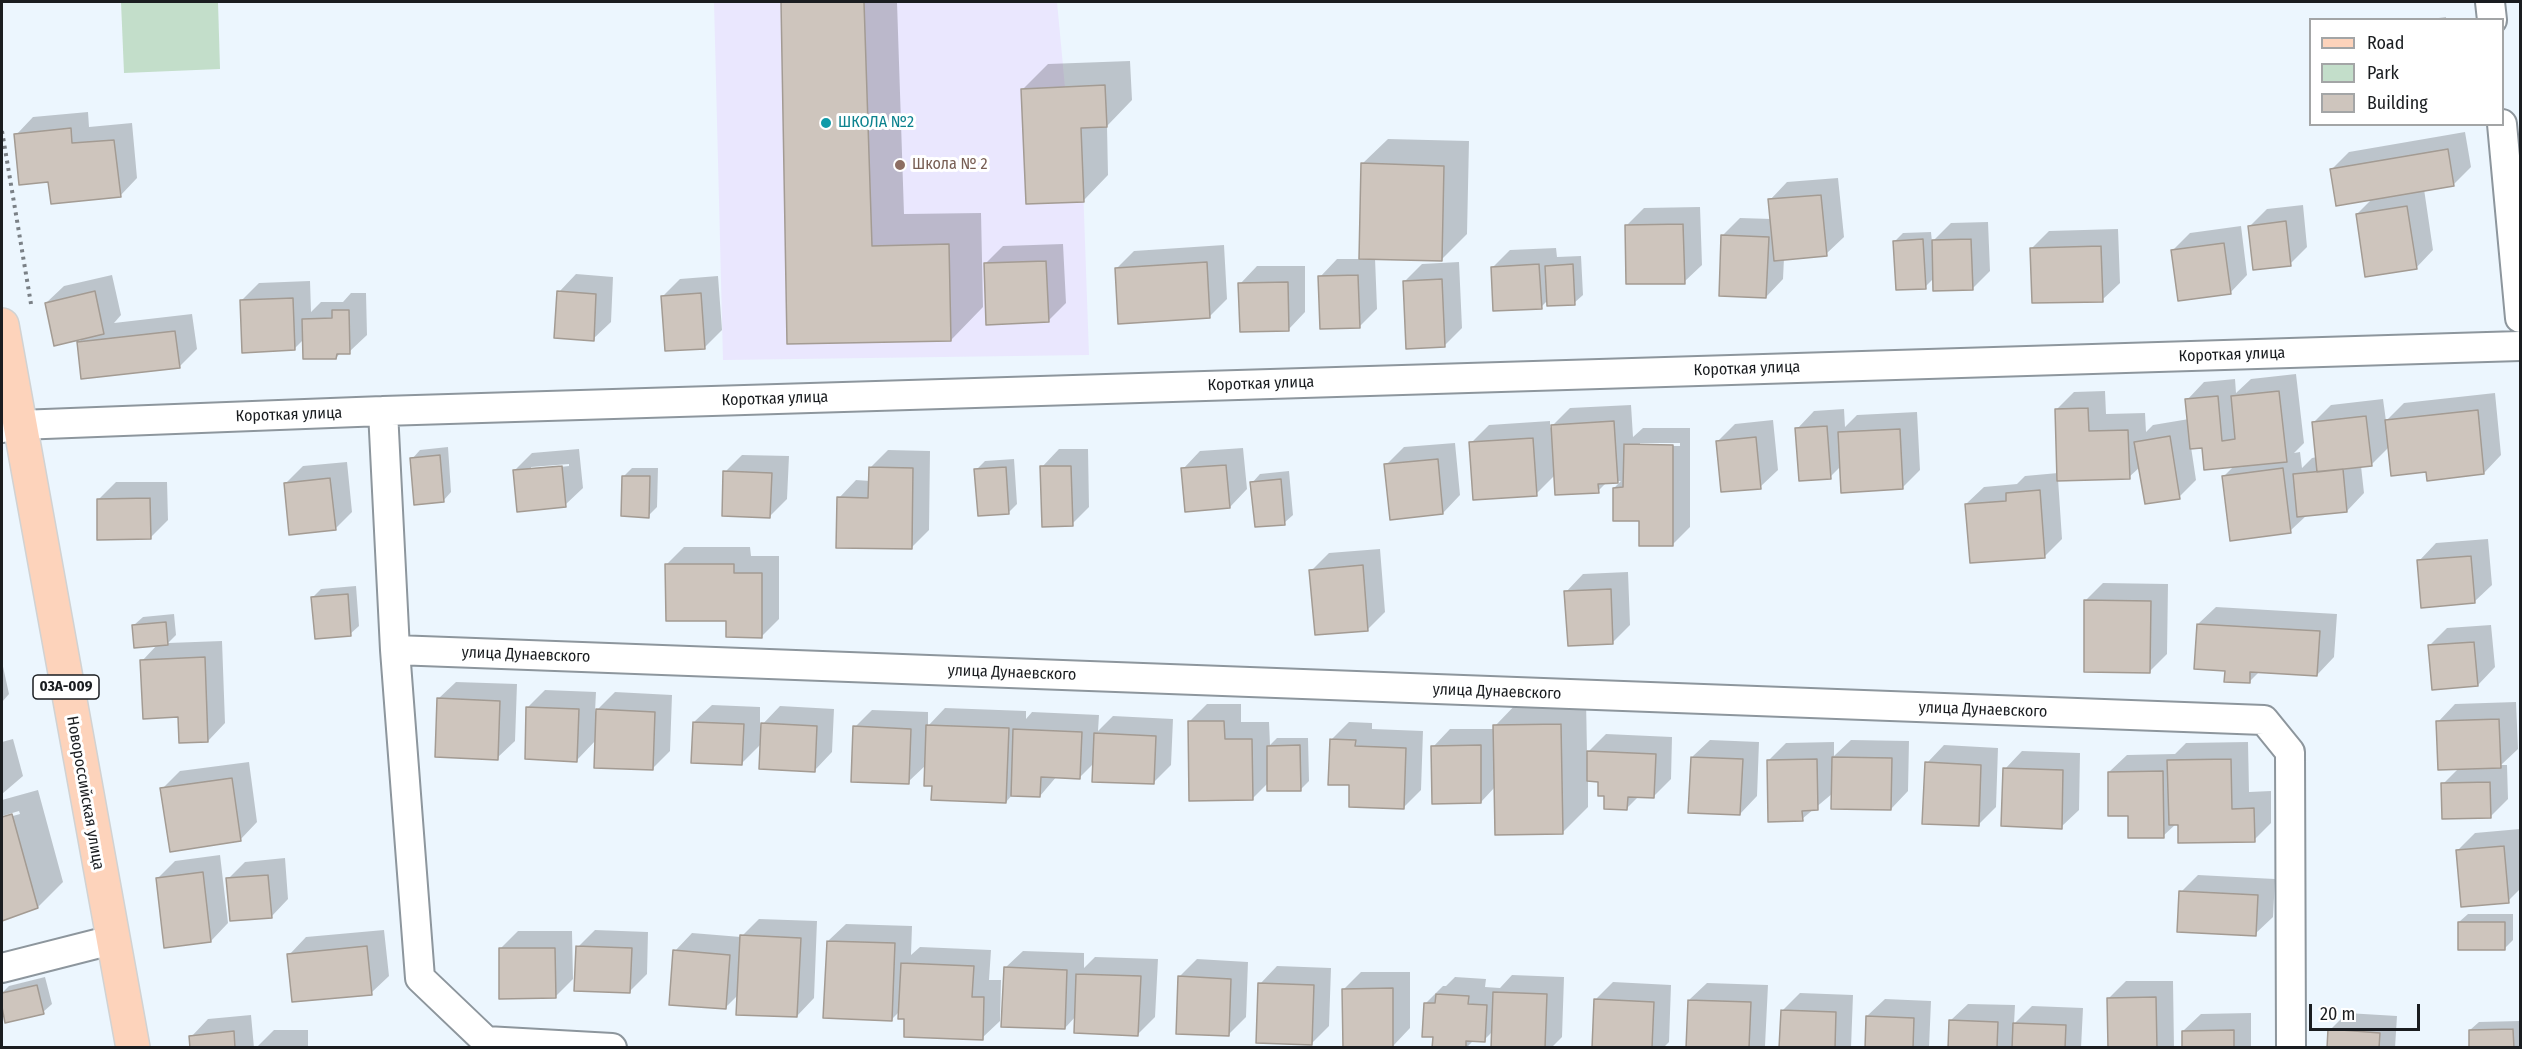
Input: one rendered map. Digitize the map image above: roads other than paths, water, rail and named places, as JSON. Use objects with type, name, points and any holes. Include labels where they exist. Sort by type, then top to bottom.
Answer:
[{"type":"main road","name":"Новороссийская улица","points":[[2,325],[10,426],[133,1047]]},
{"type":"street","points":[[2490,2],[2492,18]]},
{"type":"street","points":[[2502,126],[2520,318]]},
{"type":"street","name":"Короткая улица","points":[[10,426],[383,411],[2520,346]]},
{"type":"street","points":[[383,411],[395,650],[420,978],[486,1041],[612,1047]]},
{"type":"street","name":"улица Дунаевского","points":[[395,650],[2264,720],[2290,752],[2291,1047]]},
{"type":"street","points":[[2,968],[112,940]]},
{"type":"place","name":"ШКОЛА №2","points":[[826,123]]},
{"type":"place","name":"Школа № 2","points":[[900,165]]}]
